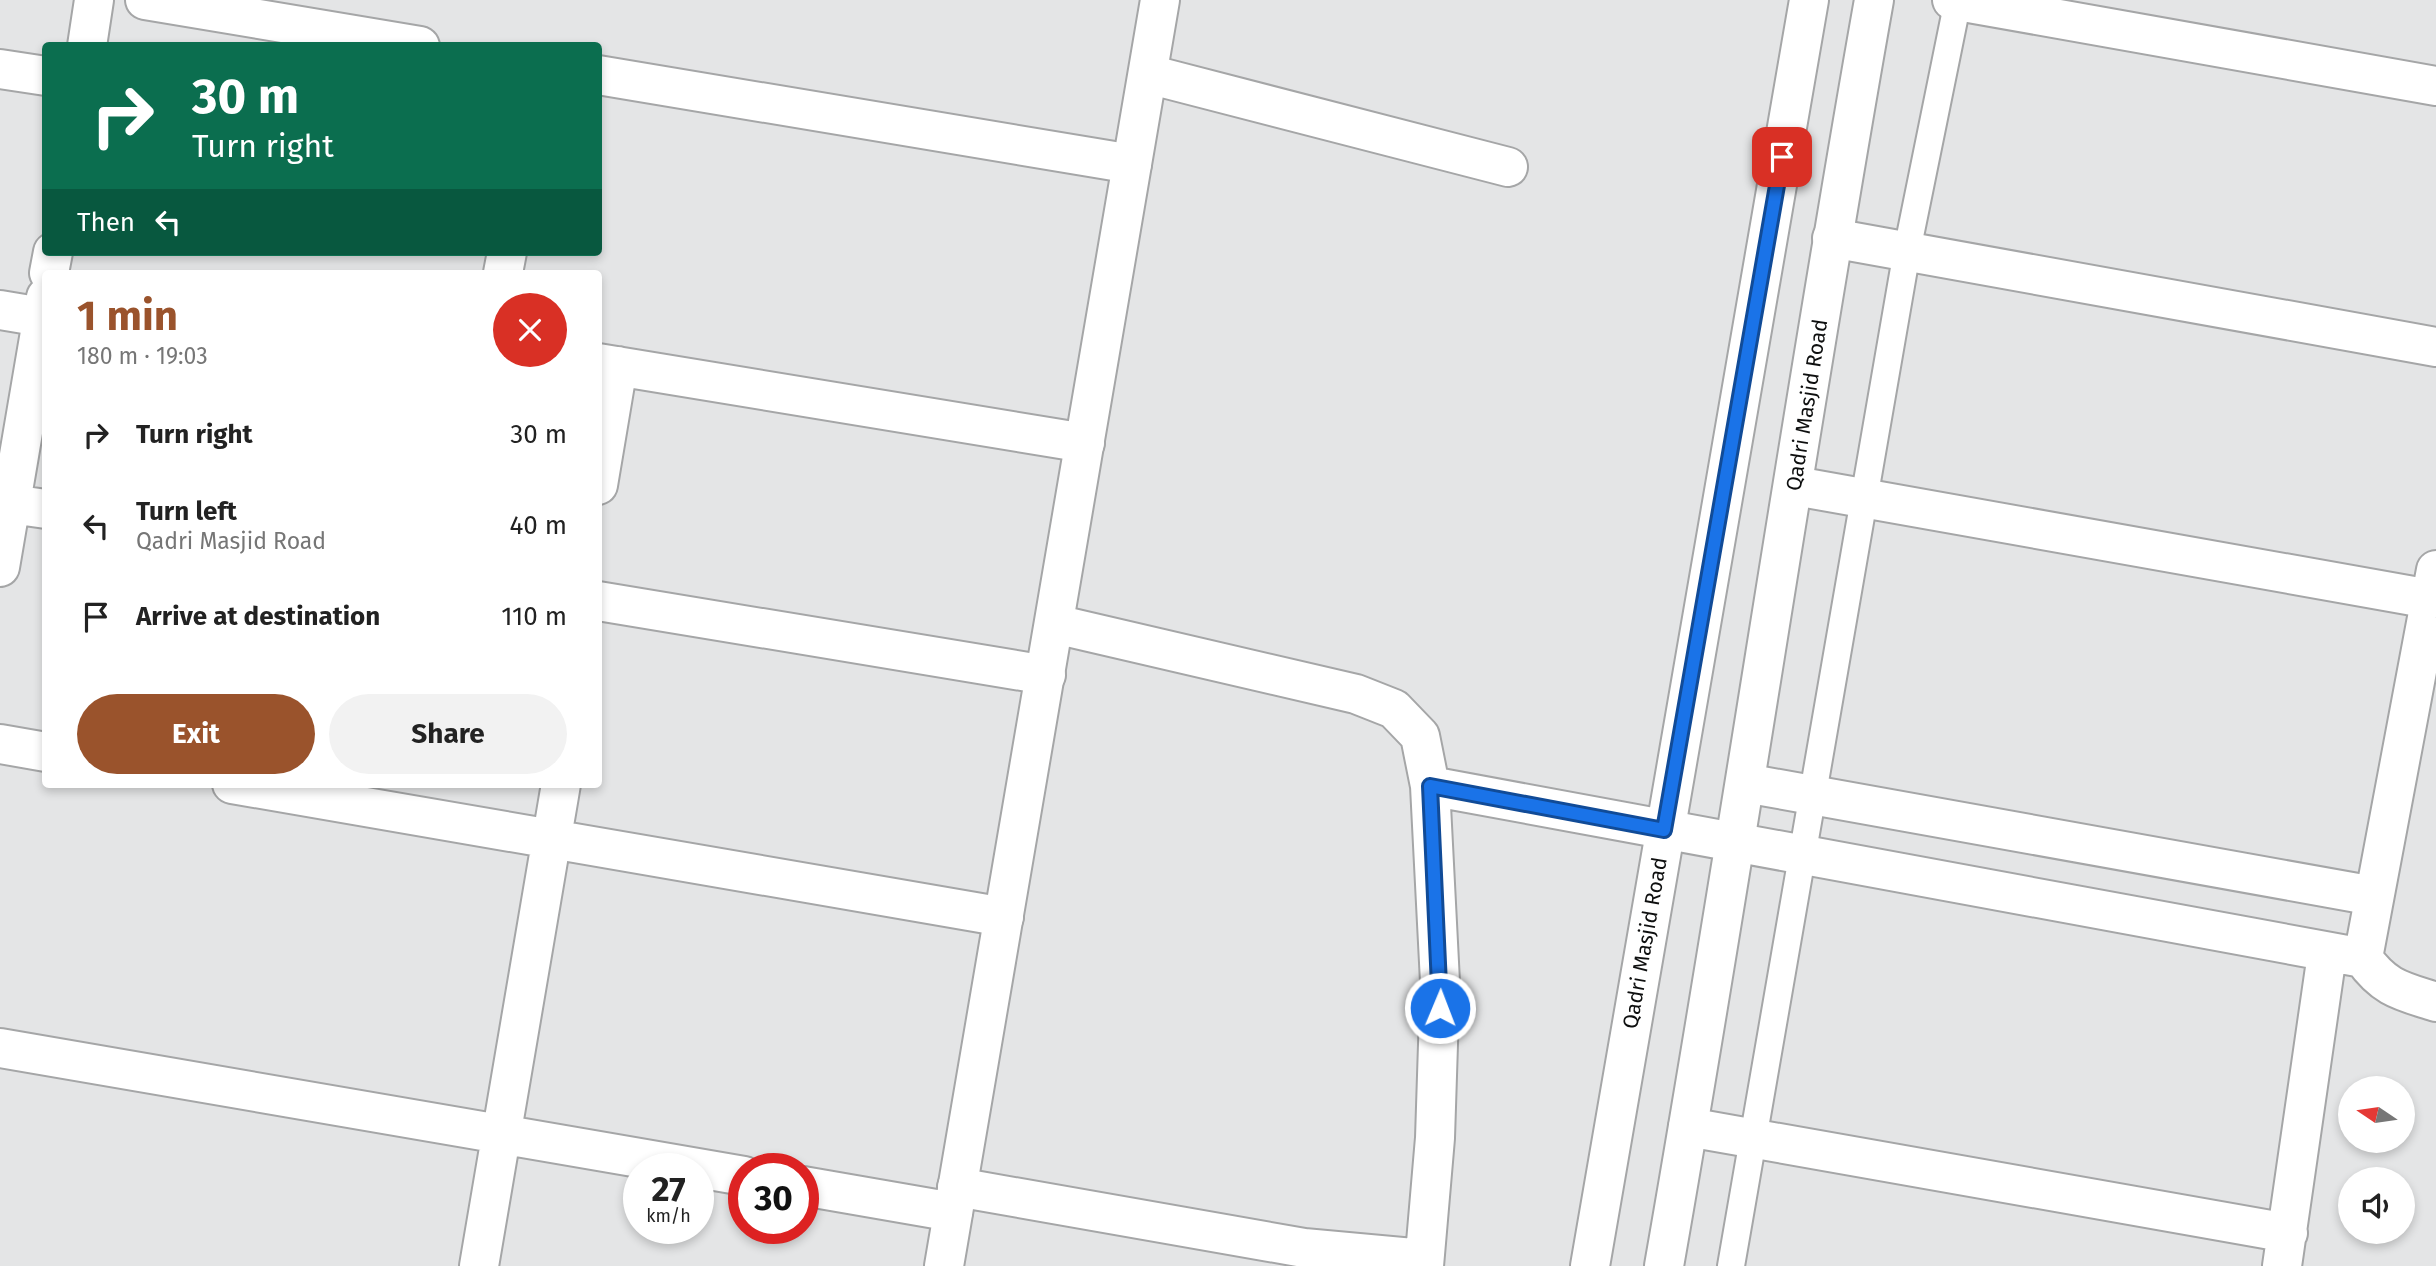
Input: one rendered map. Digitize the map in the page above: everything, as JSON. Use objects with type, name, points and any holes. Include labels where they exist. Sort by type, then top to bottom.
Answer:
[{"type":"street","points":[[88,42],[94,0]]},
{"type":"street","points":[[145,0],[396,42]]},
{"type":"street","points":[[944,1266],[1160,0]]},
{"type":"street","name":"Qadri Masjid Road","points":[[1590,1266],[1808,0]]},
{"type":"street","name":"Qadri Masjid Road","points":[[1664,1266],[1795,486],[1832,238],[1874,0]]},
{"type":"street","points":[[1956,0],[2436,86]]},
{"type":"street","points":[[0,69],[42,75]]},
{"type":"street","points":[[1148,74],[1508,167]]},
{"type":"street","points":[[602,76],[1132,164]]},
{"type":"street","points":[[1832,238],[2436,347]]},
{"type":"street","points":[[0,310],[42,285]]},
{"type":"street","points":[[1,558],[28,507],[42,363]]},
{"type":"street","points":[[602,437],[608,364],[1085,443]]},
{"type":"street","points":[[1689,1128],[2285,1249],[2345,956],[2374,896],[2433,585],[1795,486]]},
{"type":"street","points":[[602,602],[1046,675]]},
{"type":"street","points":[[819,1187],[955,1200],[1424,1262],[1435,1138],[1440,982],[1430,786],[1420,736],[1394,709],[1356,694],[1055,624]]},
{"type":"street","points":[[0,744],[42,751]]},
{"type":"street","points":[[1745,783],[2374,896]]},
{"type":"street","points":[[1430,786],[2345,956],[2394,988],[2436,1002]]},
{"type":"street","points":[[255,788],[1004,917]]},
{"type":"street","points":[[479,1266],[560,788]]},
{"type":"street","points":[[0,1048],[728,1173]]},
{"type":"lane","points":[[1731,1266],[1907,251],[1956,0]]},
{"type":"route","points":[[1440,1008],[1430,786],[1664,830],[1782,157]]}]
